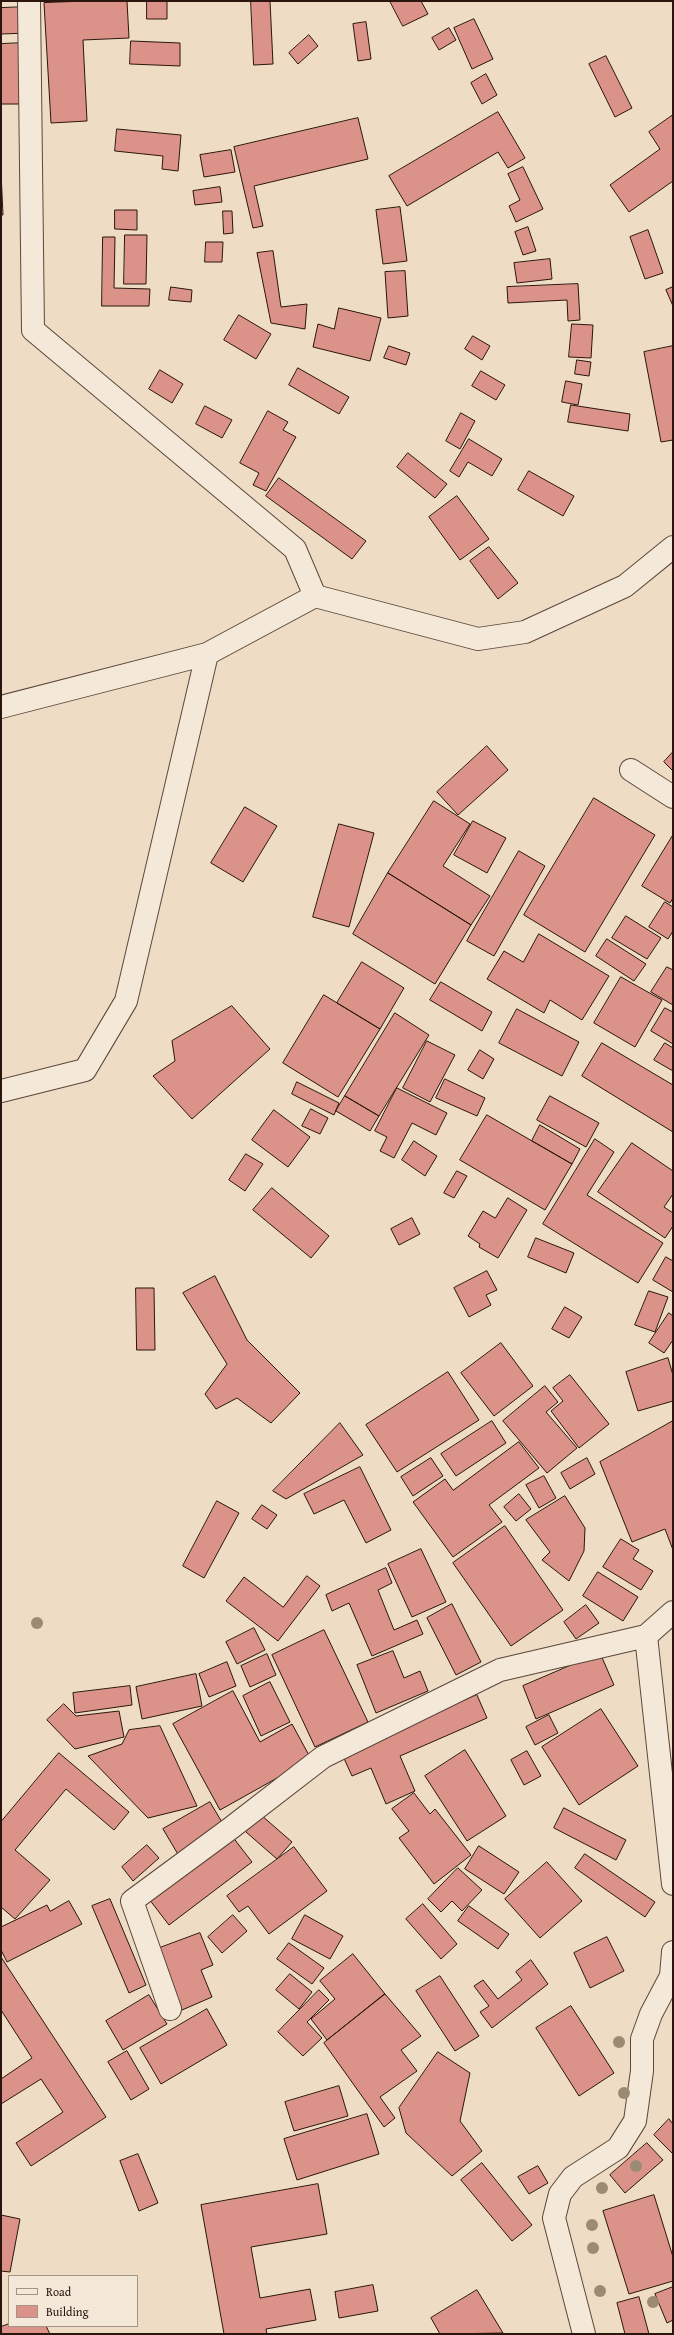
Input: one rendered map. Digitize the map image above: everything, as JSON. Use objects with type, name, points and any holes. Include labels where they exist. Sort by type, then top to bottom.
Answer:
[{"type":"street","points":[[29,1],[33,330],[295,549],[315,596]]},
{"type":"street","points":[[1,707],[207,654],[315,596],[478,640],[525,632],[625,586],[673,547]]},
{"type":"street","points":[[1,1091],[85,1070],[126,1001],[207,654]]},
{"type":"street","points":[[631,770],[673,797]]},
{"type":"street","points":[[170,2008],[132,1900],[232,1828],[323,1757],[500,1670],[646,1636],[673,1612]]},
{"type":"street","points":[[646,1636],[673,1884]]},
{"type":"street","points":[[584,2334],[554,2218],[560,2194],[573,2177],[618,2148],[635,2121],[642,2071],[642,2039],[651,2014],[671,1976],[673,1952]]},
{"type":"building","points":[[127,1],[129,38],[83,40],[87,121],[51,123],[44,3]]},
{"type":"building","points":[[147,1],[167,1],[167,19],[147,19]]},
{"type":"building","points":[[251,1],[270,1],[273,64],[254,65]]},
{"type":"building","points":[[390,1],[421,1],[428,14],[403,26]]},
{"type":"building","points":[[26,7],[28,33],[1,34],[1,8]]},
{"type":"building","points":[[474,19],[493,59],[472,69],[454,28]]},
{"type":"building","points":[[366,22],[371,59],[358,61],[353,24]]},
{"type":"building","points":[[449,28],[456,40],[439,50],[432,38]]},
{"type":"building","points":[[309,35],[318,46],[298,64],[289,53]]},
{"type":"building","points":[[131,41],[180,43],[180,66],[130,64]]},
{"type":"building","points":[[24,43],[25,104],[1,104],[1,44]]},
{"type":"building","points":[[606,56],[632,108],[615,117],[589,64]]},
{"type":"building","points":[[486,74],[497,95],[482,104],[471,83]]},
{"type":"building","points":[[498,112],[525,158],[508,168],[498,152],[407,206],[389,176]]},
{"type":"building","points":[[673,115],[673,181],[629,212],[610,185],[660,149],[649,132]]},
{"type":"building","points":[[358,118],[368,159],[254,186],[263,226],[253,228],[234,147]]},
{"type":"building","points":[[117,129],[181,135],[178,171],[162,169],[163,156],[115,151]]},
{"type":"building","points":[[231,150],[235,172],[204,177],[200,155]]},
{"type":"building","points":[[523,167],[543,209],[516,222],[509,206],[520,200],[508,174]]},
{"type":"building","points":[[1,172],[3,215],[1,215]]},
{"type":"building","points":[[220,187],[222,202],[195,205],[193,191]]},
{"type":"building","points":[[400,207],[407,261],[383,264],[376,210]]},
{"type":"building","points":[[115,210],[137,210],[137,230],[115,229]]},
{"type":"building","points":[[223,211],[232,211],[233,233],[224,234]]},
{"type":"building","points":[[528,227],[536,251],[523,255],[515,232]]},
{"type":"building","points":[[648,230],[663,273],[645,279],[630,237]]},
{"type":"building","points":[[125,235],[147,235],[146,284],[124,284]]},
{"type":"building","points":[[103,237],[115,237],[114,288],[150,289],[149,306],[102,306]]},
{"type":"building","points":[[206,242],[223,242],[222,262],[205,262]]},
{"type":"building","points":[[273,251],[281,307],[307,304],[305,329],[271,323],[257,253]]},
{"type":"building","points":[[550,259],[552,279],[517,283],[514,263]]},
{"type":"building","points":[[405,271],[408,316],[388,318],[385,272]]},
{"type":"building","points":[[578,284],[580,320],[568,321],[567,300],[508,303],[507,287]]},
{"type":"building","points":[[171,287],[192,290],[191,302],[169,300]]},
{"type":"building","points":[[673,287],[673,306],[666,290]]},
{"type":"building","points":[[339,308],[381,318],[370,361],[313,347],[318,324],[334,329]]},
{"type":"building","points":[[239,315],[271,334],[256,359],[224,340]]},
{"type":"building","points":[[572,324],[593,325],[591,358],[569,357]]},
{"type":"building","points":[[473,336],[490,346],[482,360],[465,349]]},
{"type":"building","points":[[389,346],[410,353],[406,365],[384,358]]},
{"type":"building","points":[[673,346],[673,440],[661,442],[644,352]]},
{"type":"building","points":[[577,360],[591,362],[589,376],[575,374]]},
{"type":"building","points":[[298,368],[349,397],[339,414],[289,385]]},
{"type":"building","points":[[160,370],[183,384],[172,403],[149,389]]},
{"type":"building","points":[[481,371],[505,385],[496,400],[472,386]]},
{"type":"building","points":[[566,381],[582,384],[578,405],[562,402]]},
{"type":"building","points":[[571,405],[630,414],[628,431],[568,422]]},
{"type":"building","points":[[205,406],[232,420],[222,438],[196,424]]},
{"type":"building","points":[[268,411],[288,422],[283,430],[296,437],[266,491],[253,485],[259,473],[240,463]]},
{"type":"building","points":[[461,413],[475,421],[460,449],[446,441]]},
{"type":"building","points":[[469,439],[502,459],[492,476],[468,462],[459,477],[450,471]]},
{"type":"building","points":[[408,453],[447,484],[435,498],[397,467]]},
{"type":"building","points":[[529,471],[574,496],[563,516],[518,490]]},
{"type":"building","points":[[279,478],[366,541],[352,559],[266,496]]},
{"type":"building","points":[[457,496],[489,539],[460,560],[429,517]]},
{"type":"building","points":[[489,547],[518,583],[498,599],[470,561]]},
{"type":"building","points":[[487,746],[508,770],[458,815],[437,792]]},
{"type":"building","points":[[673,752],[673,771],[664,762]]},
{"type":"building","points":[[594,798],[655,835],[585,952],[524,915]]},
{"type":"building","points":[[434,801],[470,824],[443,866],[490,896],[471,925],[388,873]]},
{"type":"building","points":[[245,807],[277,826],[243,882],[211,863]]},
{"type":"building","points":[[473,821],[506,838],[487,873],[454,855]]},
{"type":"building","points":[[339,824],[374,833],[349,927],[313,917]]},
{"type":"building","points":[[673,835],[673,898],[670,903],[642,886]]},
{"type":"building","points":[[519,851],[545,866],[494,956],[467,941]]},
{"type":"building","points":[[388,873],[471,925],[435,984],[353,934]]},
{"type":"building","points":[[665,902],[673,907],[673,931],[668,939],[649,927]]},
{"type":"building","points":[[626,916],[661,938],[647,959],[612,938]]},
{"type":"building","points":[[539,934],[609,976],[582,1020],[550,1000],[544,1013],[487,979],[504,951],[523,962]]},
{"type":"building","points":[[607,939],[646,964],[634,981],[596,956]]},
{"type":"building","points":[[362,962],[404,988],[380,1029],[337,1003]]},
{"type":"building","points":[[667,967],[673,970],[673,1005],[651,992]]},
{"type":"building","points":[[621,977],[662,1000],[635,1047],[594,1023]]},
{"type":"building","points":[[441,982],[492,1012],[482,1031],[430,1000]]},
{"type":"building","points":[[324,995],[380,1029],[338,1097],[283,1063]]},
{"type":"building","points":[[232,1006],[270,1049],[192,1119],[153,1076],[175,1061],[172,1041]]},
{"type":"building","points":[[665,1008],[673,1012],[673,1044],[651,1031]]},
{"type":"building","points":[[517,1009],[579,1042],[562,1076],[499,1043]]},
{"type":"building","points":[[395,1013],[429,1035],[379,1116],[345,1096]]},
{"type":"building","points":[[427,1041],[455,1055],[430,1102],[403,1088]]},
{"type":"building","points":[[602,1043],[673,1085],[673,1132],[582,1076]]},
{"type":"building","points":[[665,1043],[673,1048],[673,1071],[654,1060]]},
{"type":"building","points":[[480,1050],[494,1059],[483,1079],[468,1070]]},
{"type":"building","points":[[445,1079],[485,1098],[477,1116],[436,1098]]},
{"type":"building","points":[[297,1082],[339,1103],[334,1115],[292,1094]]},
{"type":"building","points":[[397,1088],[447,1113],[436,1135],[412,1123],[394,1158],[380,1151],[387,1137],[375,1131]]},
{"type":"building","points":[[345,1096],[379,1116],[370,1131],[336,1111]]},
{"type":"building","points":[[550,1096],[599,1123],[586,1147],[537,1120]]},
{"type":"building","points":[[311,1109],[328,1118],[320,1134],[302,1126]]},
{"type":"building","points":[[274,1110],[310,1137],[288,1167],[252,1140]]},
{"type":"building","points":[[487,1115],[572,1164],[545,1210],[460,1160]]},
{"type":"building","points":[[540,1125],[580,1149],[572,1164],[532,1141]]},
{"type":"building","points":[[595,1139],[614,1152],[587,1195],[663,1243],[638,1283],[543,1224]]},
{"type":"building","points":[[414,1141],[437,1156],[425,1176],[402,1160]]},
{"type":"building","points":[[632,1143],[673,1171],[673,1194],[664,1207],[673,1213],[673,1226],[665,1238],[598,1192]]},
{"type":"building","points":[[246,1154],[263,1164],[245,1191],[229,1180]]},
{"type":"building","points":[[457,1171],[467,1176],[454,1198],[444,1193]]},
{"type":"building","points":[[272,1188],[329,1236],[311,1258],[253,1210]]},
{"type":"building","points":[[508,1198],[527,1210],[498,1258],[479,1247],[480,1244],[468,1236],[483,1211],[495,1218]]},
{"type":"building","points":[[412,1218],[420,1234],[399,1245],[391,1229]]},
{"type":"building","points":[[536,1238],[574,1253],[566,1273],[528,1257]]},
{"type":"building","points":[[666,1257],[673,1261],[673,1292],[653,1280]]},
{"type":"building","points":[[487,1271],[497,1290],[486,1295],[491,1305],[469,1317],[454,1288]]},
{"type":"building","points":[[215,1276],[247,1340],[300,1393],[271,1423],[237,1398],[216,1409],[205,1394],[227,1364],[183,1293]]},
{"type":"building","points":[[136,1288],[154,1288],[155,1350],[137,1350]]},
{"type":"building","points":[[649,1291],[668,1297],[655,1332],[635,1325]]},
{"type":"building","points":[[565,1307],[582,1317],[569,1338],[552,1329]]},
{"type":"building","points":[[669,1313],[673,1316],[673,1340],[664,1353],[649,1343]]},
{"type":"building","points":[[501,1343],[533,1386],[494,1416],[461,1373]]},
{"type":"building","points":[[668,1358],[673,1375],[673,1401],[638,1411],[626,1372]]},
{"type":"building","points":[[448,1372],[479,1420],[397,1472],[366,1425]]},
{"type":"building","points":[[570,1375],[609,1424],[579,1448],[551,1411],[563,1401],[553,1388]]},
{"type":"building","points":[[545,1386],[558,1402],[546,1412],[577,1448],[547,1473],[503,1421]]},
{"type":"building","points":[[492,1421],[506,1443],[456,1476],[441,1454]]},
{"type":"building","points":[[673,1421],[673,1550],[665,1529],[632,1542],[600,1462]]},
{"type":"building","points":[[340,1423],[363,1455],[286,1499],[273,1491]]},
{"type":"building","points":[[519,1442],[539,1468],[489,1505],[502,1522],[453,1557],[413,1502],[445,1479],[453,1490]]},
{"type":"building","points":[[431,1458],[443,1476],[413,1496],[401,1477]]},
{"type":"building","points":[[587,1458],[595,1474],[570,1489],[561,1473]]},
{"type":"building","points":[[360,1467],[391,1530],[366,1543],[344,1500],[314,1514],[304,1494]]},
{"type":"building","points":[[544,1476],[556,1498],[539,1508],[526,1485]]},
{"type":"building","points":[[519,1494],[531,1509],[516,1521],[504,1507]]},
{"type":"building","points":[[565,1496],[585,1528],[584,1551],[569,1581],[542,1560],[550,1552],[526,1520]]},
{"type":"building","points":[[217,1501],[239,1513],[204,1578],[183,1566]]},
{"type":"building","points":[[262,1505],[277,1515],[267,1529],[252,1519]]},
{"type":"building","points":[[505,1526],[563,1610],[511,1646],[453,1563]]},
{"type":"building","points":[[621,1539],[639,1550],[633,1559],[653,1571],[641,1590],[603,1567]]},
{"type":"building","points":[[421,1549],[446,1602],[412,1617],[388,1564]]},
{"type":"building","points":[[386,1568],[392,1583],[378,1590],[394,1630],[417,1620],[423,1634],[372,1656],[349,1603],[332,1611],[326,1595]]},
{"type":"building","points":[[598,1572],[638,1597],[623,1621],[583,1596]]},
{"type":"building","points":[[307,1576],[320,1586],[278,1641],[226,1601],[244,1577],[283,1607]]},
{"type":"building","points":[[452,1604],[481,1662],[456,1675],[427,1618]]},
{"type":"building","points":[[586,1605],[599,1623],[576,1639],[564,1622]]},
{"type":"building","points":[[254,1628],[265,1650],[237,1664],[226,1642]]},
{"type":"building","points":[[324,1630],[368,1722],[315,1747],[272,1655]]},
{"type":"building","points":[[393,1651],[404,1678],[420,1671],[428,1691],[376,1713],[357,1665]]},
{"type":"building","points":[[600,1653],[614,1685],[536,1719],[523,1686]]},
{"type":"building","points":[[267,1654],[276,1675],[250,1687],[241,1666]]},
{"type":"building","points":[[227,1662],[236,1686],[209,1697],[199,1674]]},
{"type":"building","points":[[196,1674],[202,1706],[142,1719],[136,1687]]},
{"type":"building","points":[[270,1682],[290,1722],[261,1736],[243,1696]]},
{"type":"building","points":[[130,1686],[132,1705],[75,1713],[73,1693]]},
{"type":"building","points":[[233,1691],[260,1742],[292,1724],[311,1759],[220,1810],[173,1724]]},
{"type":"building","points":[[477,1695],[487,1718],[400,1756],[415,1791],[386,1804],[371,1768],[352,1776],[342,1754]]},
{"type":"building","points":[[64,1704],[76,1716],[119,1711],[124,1737],[75,1749],[47,1720]]},
{"type":"building","points":[[601,1709],[638,1766],[579,1805],[542,1747]]},
{"type":"building","points":[[549,1715],[558,1733],[535,1745],[526,1727]]},
{"type":"building","points":[[160,1726],[197,1806],[148,1818],[88,1756],[122,1744],[129,1730]]},
{"type":"building","points":[[465,1750],[506,1816],[467,1841],[425,1776]]},
{"type":"building","points":[[527,1751],[541,1776],[524,1785],[511,1760]]},
{"type":"building","points":[[59,1753],[129,1812],[114,1830],[66,1789],[15,1850],[50,1880],[15,1919],[1,1907],[1,1822]]},
{"type":"building","points":[[414,1793],[430,1814],[435,1809],[471,1855],[434,1884],[399,1838],[409,1831],[392,1809]]},
{"type":"building","points":[[210,1802],[226,1829],[179,1856],[163,1829]]},
{"type":"building","points":[[564,1808],[626,1840],[616,1860],[554,1828]]},
{"type":"building","points":[[261,1815],[292,1842],[277,1859],[246,1832]]},
{"type":"building","points":[[232,1836],[252,1862],[169,1925],[149,1899]]},
{"type":"building","points":[[147,1845],[159,1858],[133,1881],[122,1867]]},
{"type":"building","points":[[479,1846],[519,1872],[504,1894],[465,1869]]},
{"type":"building","points":[[294,1847],[327,1891],[269,1934],[248,1906],[239,1912],[227,1896]]},
{"type":"building","points":[[585,1854],[655,1902],[645,1917],[575,1868]]},
{"type":"building","points":[[547,1862],[582,1901],[540,1938],[505,1899]]},
{"type":"building","points":[[458,1868],[482,1890],[462,1911],[452,1901],[441,1912],[428,1899]]},
{"type":"building","points":[[110,1899],[146,1985],[129,1993],[92,1906]]},
{"type":"building","points":[[69,1901],[82,1924],[7,1962],[1,1950],[1,1927],[47,1905],[50,1911]]},
{"type":"building","points":[[423,1904],[457,1944],[441,1959],[406,1919]]},
{"type":"building","points":[[469,1906],[509,1934],[498,1949],[458,1921]]},
{"type":"building","points":[[233,1915],[247,1931],[222,1953],[208,1937]]},
{"type":"building","points":[[305,1915],[343,1936],[330,1959],[292,1939]]},
{"type":"building","points":[[200,1933],[213,1965],[201,1970],[212,1997],[182,2010],[157,1949]]},
{"type":"building","points":[[607,1937],[624,1971],[590,1988],[574,1953]]},
{"type":"building","points":[[289,1943],[324,1968],[312,1984],[277,1959]]},
{"type":"building","points":[[353,1954],[385,1994],[327,2040],[311,2019],[335,1999],[320,1981]]},
{"type":"building","points":[[1,1957],[106,2117],[31,2166],[16,2143],[63,2112],[41,2079],[1,2104],[1,2079],[32,2058],[1,2010]]},
{"type":"building","points":[[531,1960],[548,1984],[492,2028],[480,2012],[489,2006],[474,1986],[483,1980],[498,1999],[522,1980],[516,1972]]},
{"type":"building","points":[[290,1974],[312,1992],[299,2009],[276,1990]]},
{"type":"building","points":[[440,1976],[479,2036],[455,2051],[416,1991]]},
{"type":"building","points":[[319,1990],[329,2000],[307,2022],[322,2038],[303,2056],[278,2032]]},
{"type":"building","points":[[385,1994],[421,2036],[401,2050],[417,2071],[380,2097],[395,2118],[384,2127],[324,2043]]},
{"type":"building","points":[[149,1995],[167,2024],[123,2050],[106,2021]]},
{"type":"building","points":[[571,2006],[614,2073],[579,2096],[536,2028]]},
{"type":"building","points":[[207,2009],[227,2045],[161,2084],[140,2048]]},
{"type":"building","points":[[127,2051],[149,2089],[131,2100],[108,2062]]},
{"type":"building","points":[[438,2052],[470,2073],[460,2121],[482,2151],[452,2176],[406,2133],[399,2108]]},
{"type":"building","points":[[339,2086],[348,2116],[294,2131],[285,2102]]},
{"type":"building","points":[[367,2114],[379,2154],[297,2180],[284,2139]]},
{"type":"building","points":[[669,2119],[673,2124],[673,2154],[654,2135]]},
{"type":"building","points":[[647,2143],[663,2160],[625,2193],[610,2175]]},
{"type":"building","points":[[138,2154],[158,2203],[139,2211],[120,2161]]},
{"type":"building","points":[[482,2163],[532,2225],[512,2241],[461,2180]]},
{"type":"building","points":[[538,2166],[548,2183],[529,2194],[518,2177]]},
{"type":"building","points":[[318,2184],[327,2234],[251,2247],[260,2298],[310,2289],[316,2320],[266,2329],[267,2334],[224,2334],[201,2205]]},
{"type":"building","points":[[654,2195],[673,2257],[673,2281],[629,2294],[603,2211]]},
{"type":"building","points":[[1,2215],[20,2219],[10,2272],[1,2271]]},
{"type":"building","points":[[373,2285],[378,2311],[339,2318],[335,2292]]},
{"type":"building","points":[[673,2287],[673,2320],[667,2323],[655,2294]]},
{"type":"building","points":[[477,2290],[503,2333],[440,2334],[431,2318]]},
{"type":"building","points":[[639,2297],[649,2334],[625,2334],[617,2303]]},
{"type":"building","points":[[8,2324],[8,2327],[46,2327],[50,2334],[1,2334],[1,2327]]}]
